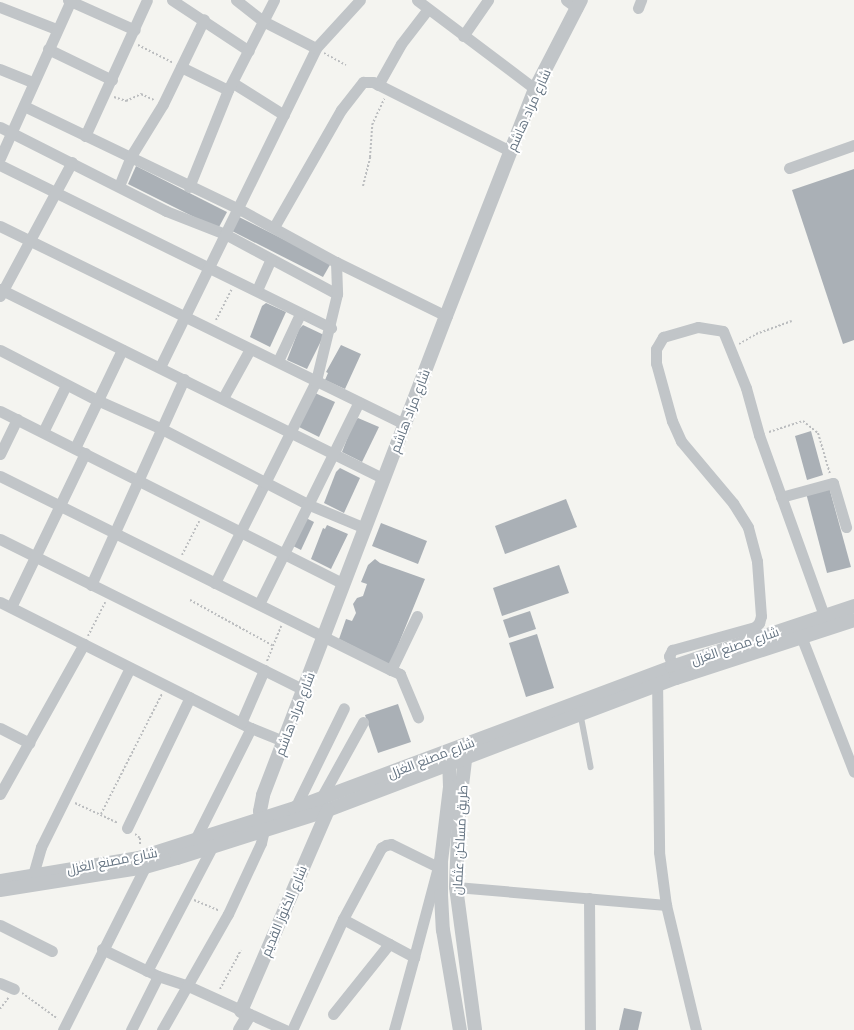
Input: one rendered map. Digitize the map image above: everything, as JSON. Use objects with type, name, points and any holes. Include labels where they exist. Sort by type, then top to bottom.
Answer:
[{"type":"street","points":[[0,158],[70,0],[132,36]]},
{"type":"street","points":[[85,136],[112,80],[147,0]]},
{"type":"street","points":[[172,0],[204,19],[249,51]]},
{"type":"street","points":[[236,0],[263,21],[316,48]]},
{"type":"street","points":[[189,186],[231,86],[274,0]]},
{"type":"street","points":[[160,367],[210,268],[225,234],[239,209],[316,48],[360,0]]},
{"type":"street","points":[[417,0],[535,89]]},
{"type":"street","points":[[463,36],[488,0]]},
{"type":"street","name":"شارع مراد هاشم","points":[[263,824],[264,795],[404,424],[535,89],[575,3]]},
{"type":"street","points":[[0,7],[56,29]]},
{"type":"street","points":[[378,85],[401,44],[428,9]]},
{"type":"street","points":[[119,186],[131,156],[163,104],[204,19]]},
{"type":"street","points":[[48,49],[112,80]]},
{"type":"street","points":[[181,67],[231,86],[284,115]]},
{"type":"street","points":[[0,69],[33,82]]},
{"type":"street","points":[[274,227],[341,110],[360,84],[366,81],[378,85],[510,151]]},
{"type":"street","points":[[24,106],[239,209],[336,262],[446,316]]},
{"type":"street","points":[[0,127],[72,162],[166,211],[225,234],[337,294]]},
{"type":"street","points":[[789,168],[854,145]]},
{"type":"street","points":[[72,162],[1,292],[184,378],[290,434],[384,479]]},
{"type":"street","points":[[0,165],[235,281],[257,290],[300,314],[331,328]]},
{"type":"street","points":[[0,226],[184,318],[278,361],[404,424]]},
{"type":"street","points":[[257,290],[271,259]]},
{"type":"street","points":[[215,583],[316,381],[331,328],[337,294],[336,262]]},
{"type":"street","points":[[278,361],[300,314]]},
{"type":"street","points":[[674,673],[668,656],[672,650],[754,627],[759,624],[761,616],[757,561],[748,527],[733,503],[681,441],[661,385],[656,363],[656,349],[663,337],[698,327],[723,331],[731,349],[759,435],[826,622]]},
{"type":"street","points":[[223,398],[250,349]]},
{"type":"street","points":[[0,350],[66,385],[162,429],[307,504],[365,528]]},
{"type":"street","points":[[11,608],[59,506],[97,400],[122,350]]},
{"type":"street","points":[[91,585],[184,378]]},
{"type":"street","points":[[43,432],[66,385]]},
{"type":"street","points":[[259,604],[281,554],[359,402]]},
{"type":"street","points":[[0,411],[80,450],[281,554],[344,584]]},
{"type":"street","points":[[0,454],[17,419]]},
{"type":"street","points":[[0,476],[113,534],[400,674],[418,717]]},
{"type":"street","points":[[781,498],[833,482],[846,527]]},
{"type":"street","points":[[0,539],[304,690]]},
{"type":"street","points":[[0,602],[251,728],[284,741]]},
{"type":"street","name":"شارع مصنع الغزل","points":[[0,881],[33,875],[142,862],[195,840],[263,824],[324,805],[449,758],[467,744],[580,708],[674,673],[826,622],[854,606]]},
{"type":"street","points":[[391,670],[417,616]]},
{"type":"street","name":"شارع مصنع الغزل","points":[[826,622],[854,620]]},
{"type":"street","points":[[799,631],[854,772]]},
{"type":"street","points":[[0,794],[84,644]]},
{"type":"street","points":[[33,875],[41,846],[130,668]]},
{"type":"street","points":[[241,723],[264,670]]},
{"type":"street","points":[[657,679],[659,852],[666,905],[696,1030]]},
{"type":"street","points":[[127,828],[190,697]]},
{"type":"street","points":[[295,808],[344,708]]},
{"type":"street","name":"شارع مصنع الغزل","points":[[449,758],[465,759],[580,708]]},
{"type":"street","points":[[324,805],[363,722]]},
{"type":"street","points":[[0,728],[28,743]]},
{"type":"street","points":[[195,840],[251,728]]},
{"type":"street","name":"طريق مساكن عثمان","points":[[460,1030],[443,930],[439,868],[456,787],[465,759],[467,744]]},
{"type":"street","name":"طريق مساكن عثمان","points":[[449,758],[456,787],[456,887],[475,1030]]},
{"type":"street","name":"شارع مصنع الغزل","points":[[0,890],[142,862],[212,846],[263,824],[295,808],[324,805]]},
{"type":"street","name":"شارع الكنوز القديم","points":[[240,1030],[245,1013],[324,805]]},
{"type":"street","points":[[162,1030],[186,985],[228,914],[263,824]]},
{"type":"street","points":[[292,1030],[343,919],[382,848],[391,844],[439,868],[394,1030]]},
{"type":"street","points":[[147,971],[212,846]]},
{"type":"street","points":[[64,1027],[142,862]]},
{"type":"street","points":[[456,887],[666,905]]},
{"type":"street","points":[[589,898],[590,1030]]},
{"type":"street","points":[[343,919],[414,956]]},
{"type":"street","points":[[0,925],[52,950]]},
{"type":"street","points":[[333,1014],[389,944]]},
{"type":"street","points":[[102,948],[158,976],[186,985],[285,1030]]},
{"type":"street","points":[[131,1030],[158,976]]},
{"type":"street","points":[[0,983],[14,989]]},
{"type":"lane","points":[[580,708],[591,767]]},
{"type":"path","points":[[132,36],[181,67]]},
{"type":"path","points":[[328,54],[346,65]]},
{"type":"path","points":[[363,186],[370,157],[372,125],[388,90]]},
{"type":"path","points":[[106,93],[126,101],[141,94],[163,104]]},
{"type":"path","points":[[211,330],[235,281]]},
{"type":"path","points":[[731,349],[756,334],[792,321]]},
{"type":"path","points":[[759,435],[803,421],[818,433],[833,482]]},
{"type":"path","points":[[177,564],[203,513]]},
{"type":"path","points":[[84,644],[110,594]]},
{"type":"path","points":[[190,600],[272,645]]},
{"type":"path","points":[[264,670],[272,645],[285,618]]},
{"type":"path","points":[[101,814],[166,685]]},
{"type":"path","points":[[64,799],[101,814],[127,828],[140,838],[142,862]]},
{"type":"path","points":[[186,897],[228,914]]},
{"type":"path","points":[[214,999],[241,950]]},
{"type":"path","points":[[0,1008],[14,989],[33,999],[64,1027]]},
{"type":"building","points":[[136,166],[227,212],[218,229],[128,184]]},
{"type":"building","points":[[854,169],[854,340],[843,344],[792,190]]},
{"type":"building","points":[[239,217],[331,263],[323,277],[232,231]]},
{"type":"building","points":[[266,303],[286,312],[270,347],[250,337],[262,306]]},
{"type":"building","points":[[303,325],[324,335],[307,369],[287,360],[299,329]]},
{"type":"building","points":[[341,345],[361,354],[345,389],[325,380],[328,373],[326,372]]},
{"type":"building","points":[[315,393],[335,402],[319,437],[299,427]]},
{"type":"building","points":[[358,418],[379,427],[362,462],[342,452],[354,421]]},
{"type":"building","points":[[811,431],[823,475],[807,480],[795,436]]},
{"type":"building","points":[[340,468],[360,478],[344,513],[324,503],[336,472]]},
{"type":"building","points":[[829,487],[851,567],[827,573],[806,493]]},
{"type":"building","points":[[566,499],[577,527],[505,554],[495,526]]},
{"type":"building","points":[[304,517],[314,522],[301,550],[291,545]]},
{"type":"building","points":[[381,523],[427,541],[418,564],[372,546]]},
{"type":"building","points":[[327,525],[348,534],[331,569],[311,559],[323,528],[325,529]]},
{"type":"building","points":[[375,559],[380,563],[425,579],[390,665],[339,639],[346,619],[352,621],[356,613],[353,604],[357,598],[363,596],[367,584],[361,582],[368,565]]},
{"type":"building","points":[[559,565],[569,593],[502,616],[493,588]]},
{"type":"building","points":[[530,611],[536,629],[509,638],[503,620]]},
{"type":"building","points":[[537,634],[554,688],[526,697],[509,643]]},
{"type":"building","points":[[398,704],[411,742],[378,753],[365,715]]},
{"type":"building","points":[[624,1008],[642,1012],[638,1030],[619,1030]]}]
